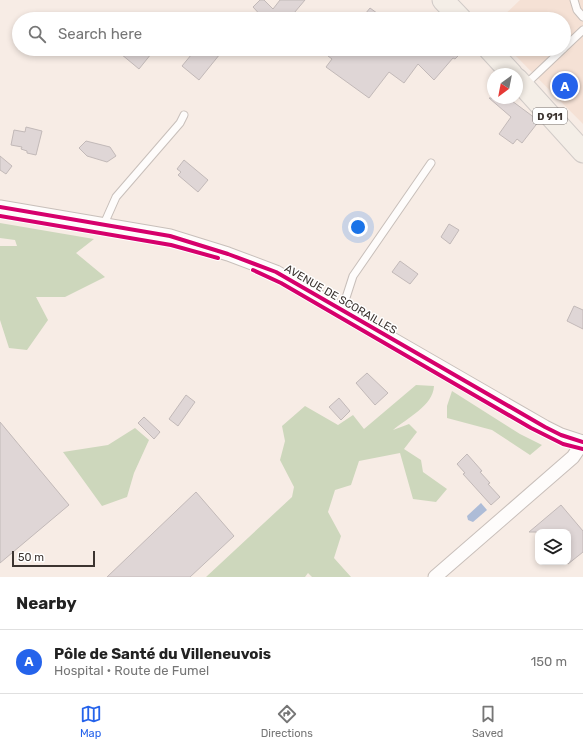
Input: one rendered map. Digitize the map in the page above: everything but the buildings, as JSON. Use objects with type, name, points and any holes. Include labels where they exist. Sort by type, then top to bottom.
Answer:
[{"type":"main road","points":[[443,0],[454,12]]},
{"type":"main road","name":"D 911","points":[[496,56],[507,68]]},
{"type":"main road","name":"D 911","points":[[523,86],[583,152]]},
{"type":"street","name":"AVENUE DE SCORAILLES","points":[[0,207],[170,236],[228,254],[276,272],[545,427],[583,442]]},
{"type":"street","points":[[436,577],[573,457],[583,442]]},
{"type":"lane","points":[[574,0],[577,10],[583,17]]},
{"type":"lane","points":[[571,41],[583,30]]},
{"type":"lane","points":[[523,77],[552,56]]},
{"type":"lane","points":[[104,224],[116,197],[180,123],[184,115]]},
{"type":"lane","points":[[342,310],[353,276],[431,163]]},
{"type":"shaded area","points":[[520,0],[583,0],[583,124],[516,56],[571,56],[571,12],[507,12]]},
{"type":"green space","points":[[0,223],[94,239],[76,253],[105,277],[65,297],[36,297],[48,320],[27,350],[9,348],[0,320],[0,246],[17,246],[15,240],[0,238]]},
{"type":"green space","points":[[416,385],[434,386],[433,393],[424,406],[393,430],[409,424],[417,432],[404,449],[421,460],[423,472],[447,489],[436,502],[413,499],[400,453],[359,461],[351,485],[335,490],[328,512],[341,536],[334,558],[351,577],[312,577],[308,573],[305,577],[206,577],[292,497],[294,487],[280,460],[285,441],[282,426],[305,406],[338,425],[353,415],[364,429]]},
{"type":"green space","points":[[452,391],[520,434],[542,445],[530,455],[492,430],[447,418],[447,406]]},
{"type":"green space","points":[[135,428],[149,440],[134,473],[127,497],[102,506],[63,452],[108,445]]},
{"type":"water","points":[[481,503],[487,510],[473,522],[468,520],[467,516]]},
{"type":"cycle path","points":[[0,207],[170,236],[228,254],[276,272],[545,427],[561,435],[583,442]]},
{"type":"cycle path","points":[[0,216],[171,245],[218,258]]},
{"type":"cycle path","points":[[253,270],[281,283],[531,428],[563,444],[583,449]]},
{"type":"place","name":"Pôle de Santé du Villeneuvois","points":[[565,86]]}]
